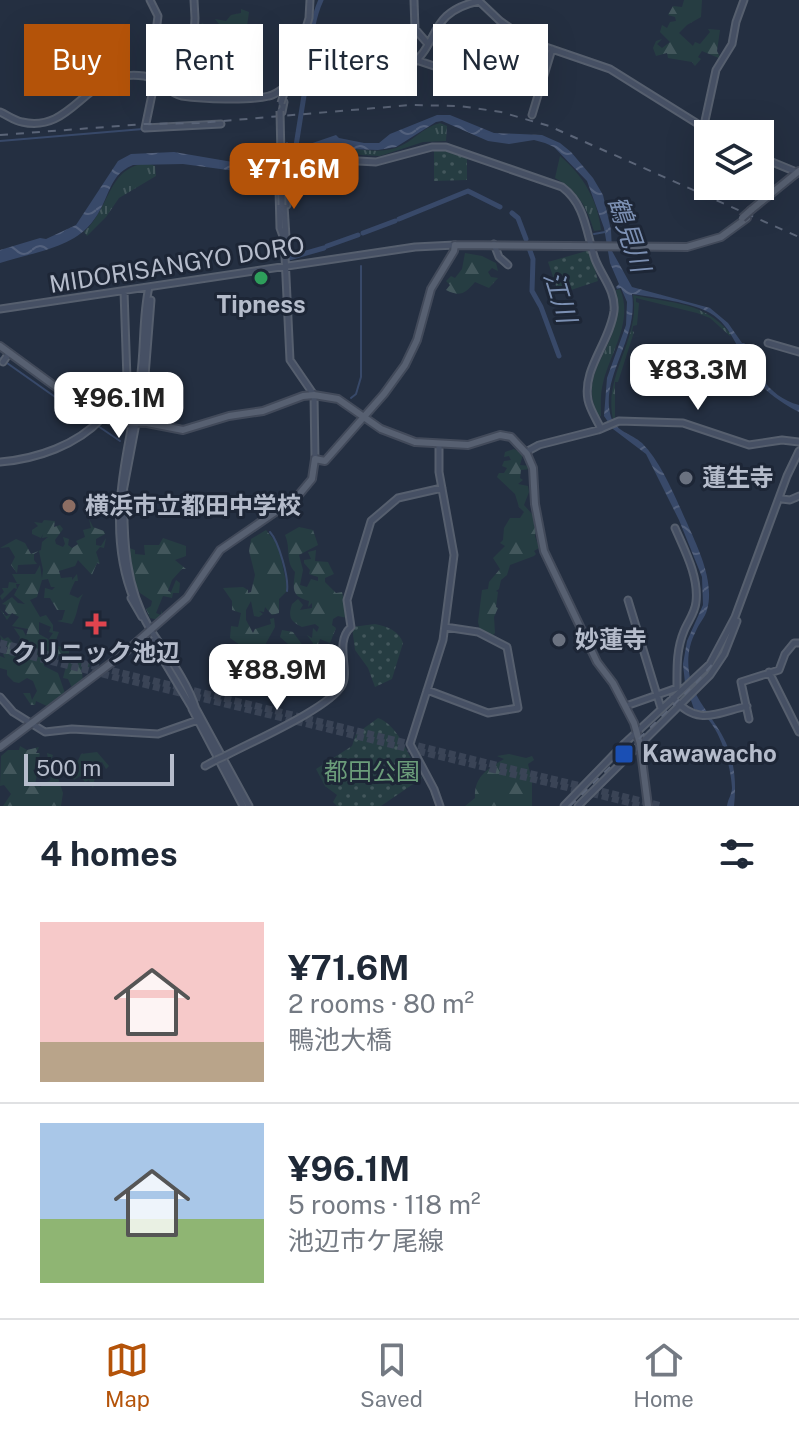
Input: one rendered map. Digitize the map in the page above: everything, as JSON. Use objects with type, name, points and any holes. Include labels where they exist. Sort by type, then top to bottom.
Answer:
[{"type":"main road","points":[[0,749],[123,654],[189,598],[206,568],[224,546],[297,497],[312,479],[315,459],[325,461],[396,379],[414,349],[431,289],[455,245],[693,243],[719,234],[744,218],[799,173]]},
{"type":"main road","points":[[0,347],[5,359],[90,412],[114,422],[135,422],[183,430],[314,395],[338,399],[397,437],[415,442],[468,445],[500,435],[511,437],[526,452],[534,470],[535,504],[542,546],[597,662],[626,706],[639,738],[648,806]]},
{"type":"street","points":[[150,0],[158,16],[157,24]]},
{"type":"street","points":[[193,24],[194,0]]},
{"type":"street","points":[[307,24],[310,0]]},
{"type":"street","points":[[414,0],[415,29],[428,44]]},
{"type":"street","points":[[707,120],[708,99],[715,73],[732,44],[744,0]]},
{"type":"street","points":[[417,59],[442,19],[461,6],[477,1],[514,32],[552,50],[610,69],[694,124]]},
{"type":"street","points":[[532,115],[552,50]]},
{"type":"street","points":[[0,112],[20,122],[38,122],[65,115],[94,87],[106,80],[146,78]]},
{"type":"street","points":[[182,96],[261,97],[279,91]]},
{"type":"street","points":[[152,96],[145,128],[221,124]]},
{"type":"street","points":[[287,96],[282,117],[283,205],[290,360],[314,395],[315,459]]},
{"type":"street","points":[[285,238],[280,228],[279,189],[317,168],[340,160],[376,162],[432,147],[454,148],[526,177],[562,187],[574,198],[579,208],[615,304],[610,327],[587,383],[589,403],[602,429]]},
{"type":"street","points":[[774,162],[799,173]]},
{"type":"street","points":[[285,238],[287,186]]},
{"type":"street","name":"MIDORISANGYO DORO","points":[[0,309],[415,247],[455,245]]},
{"type":"street","points":[[494,245],[499,257],[508,265]]},
{"type":"street","points":[[149,287],[135,422],[119,499],[121,559],[136,602],[162,658],[194,709],[246,806]]},
{"type":"street","points":[[136,602],[123,537],[124,486],[147,356],[149,287]]},
{"type":"street","points":[[124,291],[128,409],[134,413]]},
{"type":"street","points":[[768,343],[799,352]]},
{"type":"street","points":[[0,462],[23,459],[77,439],[102,418]]},
{"type":"street","points":[[526,452],[545,443],[618,422],[683,423],[749,445],[799,442]]},
{"type":"street","points":[[439,444],[439,472],[454,550],[440,651],[410,744],[440,806]]},
{"type":"street","points":[[578,806],[639,738],[661,708],[710,664],[727,635],[799,451]]},
{"type":"street","points":[[564,806],[679,706],[717,665],[727,647],[799,458]]},
{"type":"street","points":[[205,766],[320,706],[338,690],[344,679],[344,643],[351,627],[347,600],[370,524],[393,500],[442,488]]},
{"type":"street","points":[[782,499],[799,496]]},
{"type":"street","points":[[626,706],[677,688],[679,650],[696,606],[696,590],[691,566],[675,528]]},
{"type":"street","points":[[628,600],[661,708]]},
{"type":"street","points":[[427,690],[488,713],[518,708],[507,647],[478,632],[445,627]]},
{"type":"street","points":[[749,719],[741,682],[779,670],[790,645],[799,643]]},
{"type":"street","points":[[162,651],[246,806]]},
{"type":"street","points":[[769,672],[799,732]]},
{"type":"street","points":[[0,697],[31,725],[45,732],[76,729],[158,734],[198,720]]},
{"type":"street","points":[[673,698],[687,713],[696,716],[747,706]]},
{"type":"street","points":[[577,793],[583,800]]},
{"type":"green space","points":[[684,0],[702,0],[701,17],[679,33],[693,46],[695,42],[700,44],[710,32],[708,29],[720,30],[717,51],[721,59],[702,51],[698,57],[701,59],[695,66],[692,62],[668,58],[667,53],[656,56],[653,48],[656,41],[662,39],[657,44],[662,48],[670,42],[660,32],[662,25],[667,28],[670,22],[676,21],[675,17],[668,15],[673,6],[682,7]]},
{"type":"green space","points":[[241,9],[249,12],[247,24],[219,24],[215,19],[226,21],[231,15],[241,13]]},
{"type":"green space","points":[[440,123],[447,126],[446,141],[423,142],[380,156],[328,156],[291,175],[291,167],[319,150],[377,151],[396,148]]},
{"type":"green space","points":[[434,148],[447,148],[467,156],[467,180],[434,181]]},
{"type":"green space","points":[[560,156],[588,189],[597,209],[601,230],[594,231],[580,200],[555,178]]},
{"type":"green space","points":[[148,163],[155,166],[156,176],[119,198],[87,236],[84,232],[117,180],[135,166]]},
{"type":"green space","points":[[590,250],[598,281],[559,294],[548,262]]},
{"type":"green space","points":[[465,253],[496,263],[498,271],[492,268],[488,272],[491,277],[498,278],[489,288],[475,282],[462,293],[446,290],[450,285],[446,281],[451,276],[455,278],[462,269]]},
{"type":"green space","points":[[620,289],[624,301],[623,325],[603,383],[599,417],[592,385],[614,327],[616,290]]},
{"type":"green space","points":[[633,295],[698,310],[710,315],[731,334],[710,318],[697,313],[636,298],[639,303],[637,325],[633,326],[634,332],[618,382],[615,382],[613,419],[613,387],[632,326]]},
{"type":"green space","points":[[514,449],[523,454],[520,465],[531,466],[531,469],[521,470],[520,478],[523,480],[518,484],[528,486],[524,505],[532,514],[535,512],[535,536],[539,548],[534,551],[534,556],[510,565],[507,575],[501,580],[496,591],[498,608],[492,636],[480,630],[478,622],[482,590],[488,589],[489,582],[500,569],[493,558],[505,546],[500,543],[504,528],[510,518],[520,518],[524,512],[515,494],[497,477],[507,468],[502,466],[504,461],[511,460],[509,456],[504,457],[505,452]]},
{"type":"green space","points":[[89,519],[93,527],[105,534],[96,539],[96,545],[101,546],[106,538],[104,548],[100,547],[96,552],[100,564],[97,563],[92,575],[78,560],[75,566],[59,571],[61,578],[72,577],[72,580],[77,574],[78,581],[75,581],[69,594],[78,598],[83,594],[72,624],[57,621],[62,620],[65,610],[57,610],[50,598],[44,598],[45,588],[52,590],[55,587],[51,587],[48,579],[42,580],[37,597],[30,600],[40,617],[46,615],[53,625],[53,631],[59,632],[56,640],[49,639],[53,633],[49,632],[51,627],[39,622],[39,634],[48,639],[52,649],[56,651],[58,646],[69,649],[69,657],[85,654],[80,658],[90,663],[89,668],[82,671],[83,683],[77,684],[73,690],[68,679],[63,678],[68,658],[47,654],[44,666],[58,673],[66,696],[57,703],[53,701],[49,707],[36,701],[35,705],[31,705],[23,693],[30,693],[32,700],[37,691],[33,681],[27,678],[19,683],[14,682],[7,675],[7,670],[0,668],[0,656],[5,658],[3,654],[8,647],[2,643],[0,635],[4,639],[8,637],[17,647],[20,637],[14,628],[23,630],[26,636],[28,629],[12,626],[19,617],[12,613],[7,620],[0,609],[6,616],[9,615],[5,611],[6,605],[2,604],[12,597],[18,603],[25,604],[14,595],[20,584],[16,584],[17,589],[14,588],[2,600],[0,596],[4,592],[2,588],[8,588],[9,582],[17,583],[12,574],[35,574],[40,565],[42,579],[43,570],[39,551],[34,554],[37,564],[18,565],[17,573],[11,565],[15,557],[9,547],[0,548],[16,539],[25,543],[31,554],[41,550],[42,542],[48,537],[42,538],[43,534],[41,538],[32,534],[32,530],[38,526],[34,522],[42,523],[44,520],[55,521],[54,527],[60,525],[63,529],[55,540],[56,544],[63,547],[63,537],[69,539],[68,545],[72,548],[78,544],[76,541],[85,537],[83,530],[91,528]]},
{"type":"green space","points":[[299,527],[313,530],[318,545],[299,555],[303,570],[300,585],[307,587],[311,579],[318,581],[318,577],[309,574],[310,570],[304,563],[304,560],[311,559],[308,552],[316,550],[315,561],[328,562],[334,574],[325,578],[325,582],[336,593],[342,592],[349,622],[347,618],[338,616],[333,619],[332,625],[336,628],[330,643],[320,639],[317,647],[310,652],[313,657],[305,661],[312,673],[318,675],[319,664],[332,671],[331,681],[316,689],[308,677],[288,666],[288,644],[280,637],[282,630],[293,632],[306,650],[313,643],[307,635],[312,638],[313,628],[317,632],[319,627],[315,624],[302,627],[290,615],[292,604],[298,599],[303,605],[300,610],[312,608],[312,603],[308,607],[309,601],[294,591],[295,572],[290,564],[285,535]]},
{"type":"green space","points":[[266,530],[278,545],[288,590],[279,599],[279,613],[272,615],[265,607],[264,612],[259,611],[263,614],[254,616],[251,601],[246,610],[246,620],[253,633],[255,629],[271,624],[270,619],[274,618],[275,627],[265,645],[278,645],[264,648],[259,661],[254,659],[232,666],[233,660],[242,656],[246,649],[230,638],[231,626],[238,627],[241,613],[232,610],[232,601],[223,588],[243,587],[248,593],[251,592],[255,575],[249,551],[251,539]]},
{"type":"green space","points":[[163,538],[186,546],[186,556],[175,560],[186,569],[182,569],[172,580],[168,591],[171,592],[176,580],[180,583],[179,593],[173,593],[172,598],[163,596],[156,613],[161,615],[161,610],[163,616],[159,620],[150,618],[146,609],[152,601],[140,593],[135,584],[129,548],[135,550],[135,554],[145,555],[144,545],[159,545]]},
{"type":"green space","points":[[375,624],[392,630],[403,643],[392,679],[375,687],[368,668],[355,650],[352,627]]},
{"type":"green space","name":"都田公園","points":[[378,718],[398,735],[422,778],[381,806],[337,806],[333,802],[337,795],[325,786],[316,769],[352,746],[356,734]]},
{"type":"green space","points":[[20,746],[27,750],[39,747],[36,753],[40,753],[39,760],[48,759],[47,753],[53,755],[50,763],[40,761],[38,765],[35,764],[35,785],[41,787],[56,772],[63,793],[61,806],[3,806],[11,794],[4,785],[0,786],[1,756],[8,750],[19,750]]},
{"type":"green space","points":[[97,752],[109,766],[106,769],[102,762],[97,764],[93,788],[89,780],[85,782],[80,776],[74,780],[70,772],[77,776],[79,770],[65,767],[66,761],[76,765],[81,754]]},
{"type":"green space","points":[[509,754],[526,758],[532,756],[534,760],[528,764],[532,806],[465,806],[475,798],[477,784],[483,774],[504,759],[497,756]]},
{"type":"water","points":[[437,115],[450,115],[494,133],[542,135],[560,143],[593,178],[603,195],[612,251],[632,287],[710,308],[745,343],[742,347],[764,382],[779,396],[799,405],[799,412],[759,383],[731,334],[710,313],[684,303],[632,294],[630,327],[610,388],[611,417],[620,429],[642,443],[656,460],[704,565],[709,599],[706,613],[690,646],[689,672],[697,695],[728,748],[735,777],[734,806],[727,806],[732,788],[722,744],[710,722],[694,709],[685,683],[683,664],[687,641],[703,605],[702,577],[679,520],[646,454],[613,429],[604,416],[607,378],[626,325],[627,302],[621,288],[616,287],[619,284],[610,263],[604,228],[587,181],[554,147],[534,140],[509,144],[488,141],[442,121],[396,147],[378,150],[323,148],[308,153],[280,172],[266,175],[183,164],[133,165],[117,176],[95,219],[78,235],[57,246],[0,263],[0,250],[46,239],[76,225],[118,161],[131,154],[174,152],[262,167],[279,161],[295,149],[336,135],[364,143],[379,143],[390,134]]},
{"type":"waterway","points":[[313,24],[321,0]]},
{"type":"waterway","points":[[295,152],[304,96]]},
{"type":"waterway","points":[[0,141],[143,129]]},
{"type":"waterway","points":[[287,143],[288,155]]},
{"type":"waterway","points":[[288,166],[289,180]]},
{"type":"waterway","name":"江川","points":[[399,219],[468,191],[500,207]]},
{"type":"waterway","name":"江川","points":[[512,213],[518,218],[526,239]]},
{"type":"waterway","name":"江川","points":[[363,233],[395,221]]},
{"type":"waterway","name":"鶴見川","points":[[594,234],[605,232]]},
{"type":"waterway","name":"江川","points":[[327,246],[358,235]]},
{"type":"waterway","name":"江川","points":[[289,258],[324,248]]},
{"type":"waterway","name":"江川","points":[[529,248],[533,259],[532,291],[559,356]]},
{"type":"waterway","points":[[351,398],[356,394],[361,377],[361,266]]},
{"type":"waterway","points":[[0,358],[92,423]]},
{"type":"waterway","points":[[98,426],[120,441]]},
{"type":"waterway","points":[[270,532],[283,560],[287,591]]},
{"type":"tunnel","points":[[0,643],[662,806]]},
{"type":"tunnel","points":[[0,649],[643,806]]},
{"type":"railway","points":[[0,135],[199,123],[411,105],[460,106],[501,112],[549,126],[799,237]]},
{"type":"railway","points":[[570,806],[717,659]]},
{"type":"place","name":"Tipness","points":[[261,278]]},
{"type":"place","name":"蓮生寺","points":[[686,478]]},
{"type":"place","name":"横浜市立都田中学校","points":[[69,506]]},
{"type":"place","name":"クリニック池辺","points":[[96,624]]},
{"type":"place","name":"妙蓮寺","points":[[559,640]]},
{"type":"place","name":"Kawawacho","points":[[624,754]]}]
